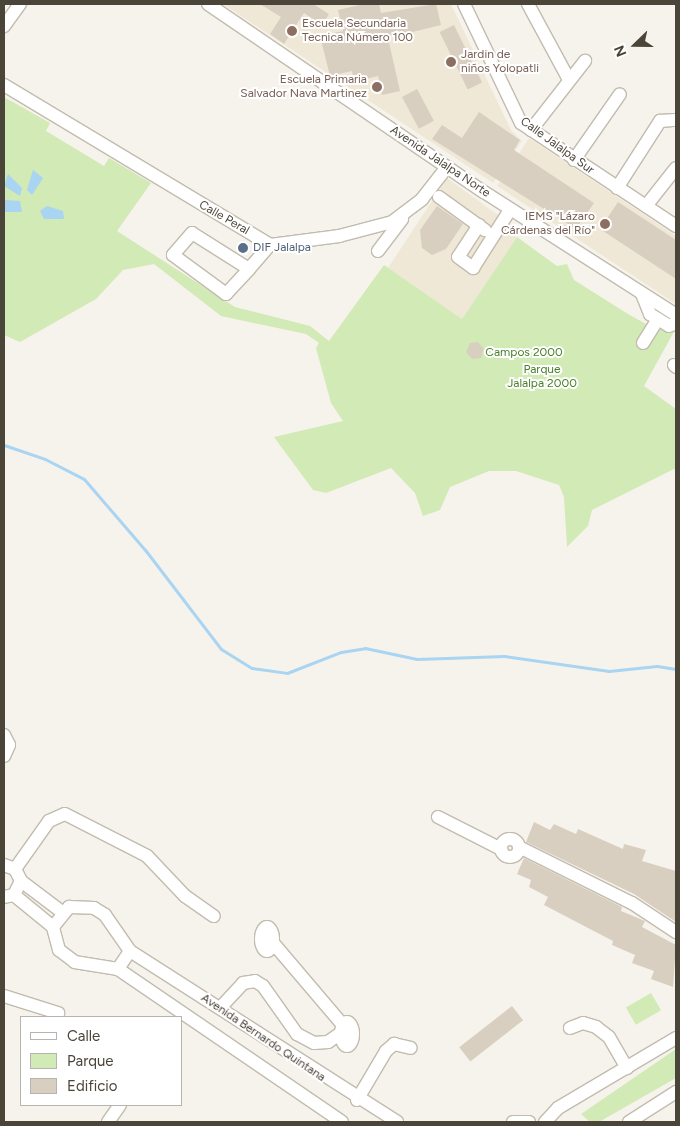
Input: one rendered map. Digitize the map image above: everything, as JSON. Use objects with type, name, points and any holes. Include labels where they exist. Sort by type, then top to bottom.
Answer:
[{"type":"street","points":[[4,26],[20,4]]},
{"type":"street","name":"Avenida Jalalpa Norte","points":[[208,4],[510,210],[676,315]]},
{"type":"street","name":"Calle Jalalpa Sur","points":[[464,4],[513,112],[531,130],[676,226]]},
{"type":"street","points":[[528,4],[568,78]]},
{"type":"street","points":[[531,130],[568,78],[585,61]]},
{"type":"street","name":"Calle Peral","points":[[4,85],[270,245]]},
{"type":"street","points":[[574,160],[620,94]]},
{"type":"street","points":[[617,188],[656,126],[667,118],[676,120]]},
{"type":"street","points":[[378,251],[405,214],[447,167]]},
{"type":"street","points":[[646,206],[676,168]]},
{"type":"street","points":[[439,197],[493,236]]},
{"type":"street","points":[[479,225],[458,257],[473,268],[510,210]]},
{"type":"street","points":[[249,269],[192,233],[173,255],[226,294],[249,269],[270,245],[339,236],[405,214]]},
{"type":"street","points":[[642,294],[650,314],[669,326],[676,324]]},
{"type":"street","points":[[643,342],[658,319]]},
{"type":"street","points":[[4,735],[9,745],[4,756]]},
{"type":"street","points":[[13,872],[62,912],[53,927],[9,896],[13,872],[49,821],[65,814],[147,856],[185,896],[214,916]]},
{"type":"street","points":[[438,817],[501,849],[509,857],[519,847],[632,903],[676,932]]},
{"type":"street","name":"Avenida Bernardo Quintana","points":[[62,912],[69,907],[94,908],[106,915],[130,951],[220,1008],[357,1100],[397,1122]]},
{"type":"street","name":"Avenida Bernardo Quintana","points":[[53,927],[54,940],[67,957],[118,969],[183,1016],[342,1122]]},
{"type":"street","points":[[220,1008],[243,983],[255,981],[263,986],[297,1034],[314,1043],[328,1042],[343,1028],[268,937]]},
{"type":"street","points":[[118,969],[130,951]]},
{"type":"street","points":[[183,1016],[196,993]]},
{"type":"street","points":[[4,996],[58,1013]]},
{"type":"street","points":[[570,1028],[583,1023],[596,1026],[609,1038],[627,1068]]},
{"type":"street","points":[[545,1122],[558,1108],[676,1038]]},
{"type":"street","points":[[357,1100],[386,1051],[394,1044],[411,1048]]},
{"type":"street","points":[[629,1122],[676,1092]]},
{"type":"street","points":[[108,1122],[119,1106]]},
{"type":"street","points":[[513,1122],[529,1122]]},
{"type":"shaded area","points":[[223,4],[451,4],[511,130],[522,141],[493,183]]},
{"type":"shaded area","name":"IEMS \"Lázaro Cárdenas del Río\"","points":[[529,138],[676,236],[676,304],[497,186]]},
{"type":"shaded area","name":"IEMS \"Lázaro Cárdenas del Río\"","points":[[447,178],[498,215],[499,228],[517,237],[462,319],[388,268]]},
{"type":"green space","name":"Parque Jalalpa 2000","points":[[4,97],[50,123],[46,131],[104,166],[109,158],[151,183],[117,231],[235,307],[310,326],[329,341],[384,265],[462,319],[517,237],[557,266],[567,264],[574,280],[628,314],[655,329],[659,323],[676,328],[644,386],[676,409],[676,468],[592,510],[588,526],[567,547],[564,497],[559,485],[516,471],[489,471],[450,487],[440,510],[423,516],[415,493],[391,468],[326,493],[313,490],[274,437],[343,421],[331,403],[316,348],[319,343],[306,334],[221,316],[154,264],[123,270],[96,299],[20,342],[4,335]]},
{"type":"green space","points":[[651,993],[661,1010],[636,1025],[626,1008]]},
{"type":"green space","points":[[676,1049],[676,1078],[599,1122],[590,1122],[581,1114]]},
{"type":"water","points":[[33,170],[43,178],[32,195],[27,190]]},
{"type":"water","points":[[8,174],[22,188],[20,196],[4,186]]},
{"type":"water","points":[[4,200],[20,201],[22,212],[4,212]]},
{"type":"water","points":[[47,206],[63,211],[64,219],[44,219],[40,211]]},
{"type":"building","points":[[260,4],[313,4],[329,14],[322,25],[304,13],[284,44],[270,34],[281,17]]},
{"type":"building","points":[[364,4],[379,4],[381,13],[436,4],[441,25],[388,38],[400,91],[382,95],[378,76],[354,82],[352,71],[330,76],[320,36],[343,31],[338,10]]},
{"type":"building","points":[[454,25],[482,83],[468,90],[440,32]]},
{"type":"building","points":[[417,89],[434,121],[419,129],[402,97]]},
{"type":"building","points":[[479,112],[520,140],[514,150],[594,203],[576,229],[432,139],[442,125],[462,138]]},
{"type":"building","points":[[618,202],[676,240],[676,279],[600,229]]},
{"type":"building","points":[[437,206],[463,224],[446,249],[432,255],[422,248],[420,230]]},
{"type":"building","points":[[478,342],[484,349],[481,358],[472,359],[466,352],[470,343]]},
{"type":"building","points":[[534,822],[550,830],[554,824],[576,834],[578,829],[623,849],[624,844],[646,850],[642,861],[676,871],[676,922],[634,894],[526,842]]},
{"type":"building","points":[[524,858],[622,907],[621,911],[645,921],[642,927],[676,945],[673,987],[651,979],[654,971],[632,963],[635,955],[612,945],[613,941],[544,905],[548,897],[529,887],[531,880],[517,874]]},
{"type":"building","points":[[512,1006],[523,1020],[470,1061],[459,1047]]},
{"type":"waterway","points":[[4,445],[45,459],[84,479],[146,551],[221,649],[252,668],[287,673],[341,652],[365,648],[417,659],[504,656],[609,671],[657,666],[676,669]]},
{"type":"place","name":"Escuela Secundaria Tecnica Número 100","points":[[292,31]]},
{"type":"place","name":"Jardin de niños Yolopatli","points":[[451,62]]},
{"type":"place","name":"Escuela Primaria Salvador Nava Martinez","points":[[377,87]]},
{"type":"place","name":"IEMS \"Lázaro Cárdenas del Río\"","points":[[605,224]]},
{"type":"place","name":"DIF Jalalpa","points":[[243,248]]},
{"type":"park label","name":"Campos 2000","points":[[524,353]]}]
